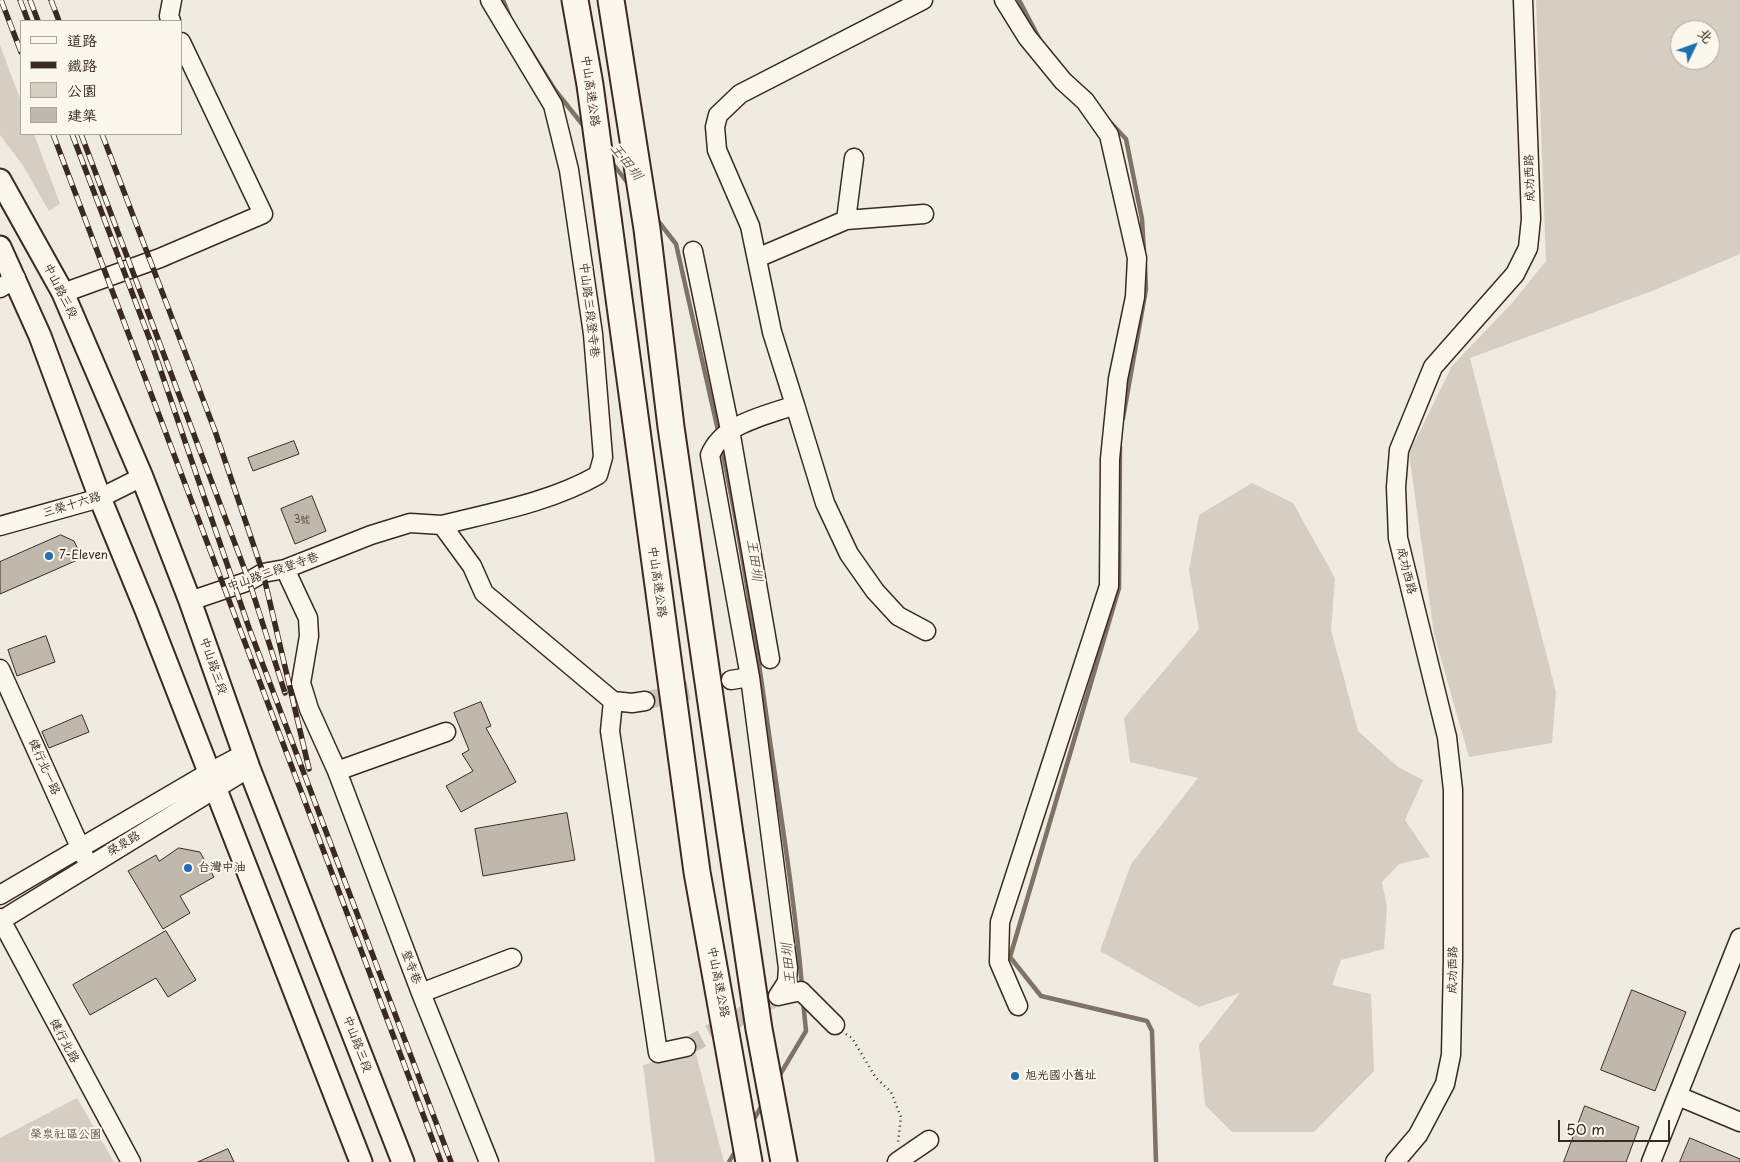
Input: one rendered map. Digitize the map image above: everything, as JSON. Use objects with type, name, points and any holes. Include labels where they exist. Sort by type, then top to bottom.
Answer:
[{"type":"highway","name":"中山高速公路","points":[[575,0],[590,85],[697,872],[736,1076],[749,1162]]},
{"type":"highway","points":[[610,0],[628,100],[647,229],[671,427],[759,1029],[784,1162]]},
{"type":"main road","name":"中山路三段","points":[[0,180],[63,294],[142,476],[190,601],[246,761],[403,1162]]},
{"type":"main road","points":[[0,247],[8,283],[40,336],[100,498],[146,610],[361,1162]]},
{"type":"street","points":[[171,20],[169,16],[172,0]]},
{"type":"street","name":"中山路三段登寺巷","points":[[190,601],[249,581],[263,573],[286,569],[371,535],[410,523],[442,525],[511,507],[579,486],[598,476],[603,457],[593,334],[569,170],[553,105],[490,0]]},
{"type":"street","points":[[923,0],[740,94],[718,115],[715,127],[717,150],[750,226],[772,332],[825,503],[850,554],[875,591],[898,616],[926,631]]},
{"type":"street","points":[[1004,0],[1027,37],[1064,81],[1085,101],[1109,135],[1137,258],[1135,298],[1118,379],[1110,459],[1109,586],[1000,922],[999,962],[1018,1006]]},
{"type":"street","name":"成功西路","points":[[1395,1162],[1418,1135],[1445,1084],[1452,1055],[1453,960],[1453,790],[1448,737],[1398,538],[1396,487],[1399,450],[1433,367],[1515,274],[1528,248],[1531,219],[1524,0]]},
{"type":"street","points":[[63,294],[160,258],[263,214],[182,44]]},
{"type":"street","points":[[846,220],[854,158]]},
{"type":"street","points":[[757,258],[846,220],[924,214]]},
{"type":"street","points":[[693,251],[730,430],[770,659]]},
{"type":"street","points":[[794,405],[730,430],[714,444],[710,455],[750,677],[788,968],[787,982],[778,996],[801,991],[835,1025]]},
{"type":"street","name":"三榮十六路","points":[[0,526],[100,498],[142,476]]},
{"type":"street","points":[[442,525],[472,566],[484,593],[613,700],[632,703],[645,701]]},
{"type":"street","name":"登寺巷","points":[[286,569],[308,618],[309,636],[301,683],[309,709],[337,771],[421,993],[489,1162]]},
{"type":"street","name":"健行北一路","points":[[0,669],[88,866]]},
{"type":"street","points":[[731,680],[750,677]]},
{"type":"street","points":[[613,700],[610,731],[658,1053],[686,1046]]},
{"type":"street","points":[[337,771],[446,732]]},
{"type":"street","name":"榮泉路","points":[[0,896],[80,848],[212,781],[246,761]]},
{"type":"street","name":"榮泉路","points":[[0,920],[88,866],[212,781]]},
{"type":"street","name":"健行北路","points":[[0,920],[131,1162]]},
{"type":"street","points":[[1651,1162],[1740,938]]},
{"type":"street","points":[[421,993],[512,958]]},
{"type":"street","points":[[1678,1096],[1740,1122]]},
{"type":"street","points":[[896,1156],[929,1140]]},
{"type":"path","points":[[835,1025],[852,1038],[876,1078],[891,1092],[901,1117],[896,1156]]},
{"type":"green space","points":[[1536,0],[1740,0],[1740,254],[1652,291],[1470,358],[1556,692],[1552,743],[1469,757],[1434,634],[1409,453],[1452,366],[1512,303],[1546,261]]},
{"type":"green space","points":[[0,45],[20,98],[20,135],[34,135],[60,204],[49,211],[22,164],[0,135]]},
{"type":"green space","points":[[1252,483],[1293,503],[1335,578],[1331,630],[1358,731],[1398,767],[1423,780],[1405,820],[1430,857],[1399,864],[1382,882],[1387,907],[1384,949],[1341,960],[1332,985],[1371,994],[1374,1071],[1314,1132],[1232,1132],[1205,1105],[1199,1045],[1240,993],[1199,1007],[1100,951],[1131,864],[1198,778],[1130,762],[1124,718],[1199,629],[1189,570],[1199,515]]},
{"type":"green space","points":[[695,1050],[724,1162],[655,1162],[643,1065]]},
{"type":"green space","name":"榮泉社區公園","points":[[77,1098],[114,1162],[0,1162],[0,1138]]},
{"type":"building","points":[[294,441],[299,454],[253,471],[248,458]]},
{"type":"building","points":[[312,496],[326,531],[295,544],[281,509]]},
{"type":"building","name":"7-Eleven","points":[[61,535],[74,541],[82,558],[0,594],[0,562]]},
{"type":"building","points":[[46,636],[55,662],[17,676],[8,650]]},
{"type":"building","points":[[481,702],[491,726],[486,728],[516,782],[461,812],[446,786],[473,771],[462,754],[469,750],[454,713]]},
{"type":"building","points":[[82,715],[89,732],[49,748],[42,732]]},
{"type":"building","points":[[567,813],[575,860],[483,876],[475,829]]},
{"type":"building","points":[[179,848],[200,852],[214,877],[180,896],[190,913],[163,929],[128,871],[156,855],[159,861]]},
{"type":"building","points":[[166,931],[196,980],[168,997],[156,978],[90,1015],[73,985]]},
{"type":"building","points":[[1632,990],[1686,1012],[1655,1091],[1601,1070]]},
{"type":"building","points":[[1585,1106],[1639,1127],[1626,1162],[1564,1162]]},
{"type":"building","points":[[1690,1138],[1740,1159],[1740,1162],[1680,1162]]},
{"type":"building","points":[[228,1149],[234,1162],[198,1162]]},
{"type":"waterway","name":"王田圳","points":[[503,0],[509,15]]},
{"type":"waterway","points":[[1019,0],[1041,42]]},
{"type":"waterway","name":"王田圳","points":[[523,39],[555,90],[586,129]]},
{"type":"waterway","points":[[1111,123],[1126,139],[1142,219],[1144,252]]},
{"type":"waterway","name":"王田圳","points":[[610,160],[630,186]]},
{"type":"waterway","name":"王田圳","points":[[655,217],[676,244],[719,435]]},
{"type":"waterway","points":[[1123,418],[1146,289],[1145,265]]},
{"type":"waterway","name":"王田圳","points":[[721,445],[736,519],[754,630],[788,864],[802,986]]},
{"type":"waterway","points":[[1120,447],[1119,588],[1010,957],[1041,996],[1147,1021],[1152,1031],[1156,1162]]},
{"type":"waterway","name":"王田圳","points":[[778,1078],[806,1031],[803,1001]]},
{"type":"waterway","name":"王田圳","points":[[751,1124],[764,1102]]},
{"type":"waterway","name":"王田圳","points":[[729,1162],[737,1148]]},
{"type":"tunnel","points":[[645,701],[731,680]]},
{"type":"tunnel","points":[[686,1047],[778,996]]},
{"type":"railway","points":[[1,0],[20,49]]},
{"type":"railway","points":[[20,0],[28,20]]},
{"type":"railway","points":[[30,0],[38,20]]},
{"type":"railway","points":[[51,0],[59,20]]},
{"type":"railway","points":[[53,135],[441,1162]]},
{"type":"railway","points":[[72,135],[153,348],[249,628],[451,1162]]},
{"type":"railway","points":[[81,135],[249,581],[285,693]]},
{"type":"railway","points":[[102,135],[215,431],[263,573],[309,769]]},
{"type":"place","name":"7-Eleven","points":[[49,556]]},
{"type":"place","name":"台灣中油","points":[[188,868]]},
{"type":"place","name":"旭光國小舊址","points":[[1015,1076]]}]
